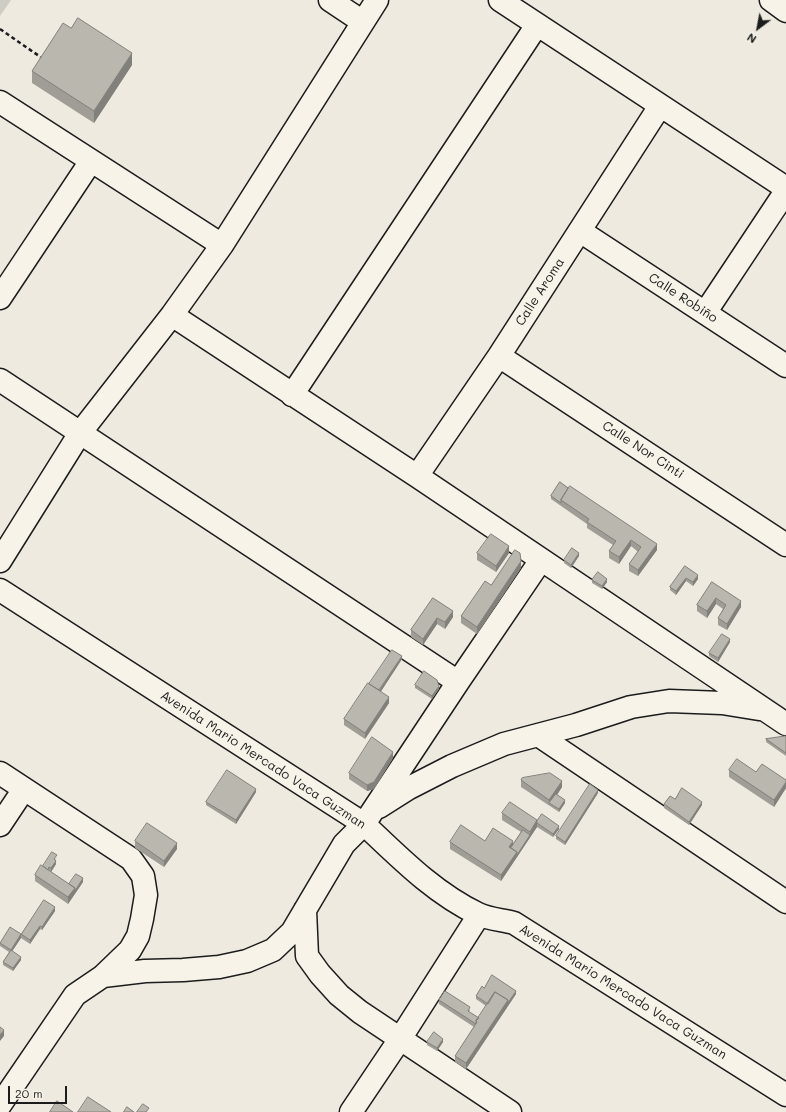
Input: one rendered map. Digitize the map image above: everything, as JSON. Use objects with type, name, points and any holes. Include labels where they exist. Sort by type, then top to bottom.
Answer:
[{"type":"street","points":[[330,0],[363,22]]},
{"type":"street","points":[[0,561],[80,433],[172,315],[222,245],[377,0]]},
{"type":"street","points":[[500,0],[786,188]]},
{"type":"street","points":[[771,0],[786,11]]},
{"type":"street","points":[[292,395],[537,25]]},
{"type":"street","points":[[0,102],[222,245]]},
{"type":"street","name":"Calle Aroma","points":[[417,476],[499,356],[660,106]]},
{"type":"street","points":[[0,298],[6,273],[91,161]]},
{"type":"street","points":[[705,313],[786,191]]},
{"type":"street","name":"Calle Robiño","points":[[580,231],[786,366]]},
{"type":"street","points":[[172,315],[417,476],[786,724]]},
{"type":"street","name":"Calle Nor Cinti","points":[[499,356],[786,545]]},
{"type":"street","points":[[0,380],[458,682]]},
{"type":"street","points":[[103,976],[145,971],[190,970],[218,967],[247,961],[273,950],[292,932],[344,844],[369,817],[541,560]]},
{"type":"street","name":"Avenida Mario Mercado Vaca Guzman","points":[[0,590],[369,817],[416,873],[444,894],[479,915],[514,923],[786,1095]]},
{"type":"street","points":[[369,817],[409,788],[452,766],[504,744],[576,725],[631,707],[669,701],[722,703],[766,710]]},
{"type":"street","points":[[538,735],[786,902]]},
{"type":"street","points":[[0,773],[131,859],[143,876],[146,895],[138,936],[130,950],[103,976],[75,995],[0,1105]]},
{"type":"street","points":[[0,826],[24,789]]},
{"type":"street","points":[[305,910],[307,956],[320,974],[339,995],[349,1004],[400,1039],[510,1112]]},
{"type":"street","points":[[351,1112],[400,1039],[479,915]]},
{"type":"path","points":[[0,29],[46,61]]},
{"type":"shaded area","points":[[0,0],[11,0],[0,16]]},
{"type":"building","points":[[78,18],[132,53],[94,111],[32,71],[63,23],[71,28]]},
{"type":"building","points":[[560,482],[568,488],[561,500],[561,503],[551,496]]},
{"type":"building","points":[[570,486],[657,544],[638,570],[629,564],[641,547],[631,540],[619,557],[609,551],[616,541],[587,522],[589,519],[561,500]]},
{"type":"building","points":[[491,534],[509,546],[496,566],[477,553]]},
{"type":"building","points":[[572,548],[579,553],[571,565],[564,560]]},
{"type":"building","points":[[515,550],[520,553],[521,561],[477,627],[461,616],[485,581],[491,585]]},
{"type":"building","points":[[685,566],[698,575],[693,582],[686,578],[676,591],[670,587]]},
{"type":"building","points":[[598,572],[607,579],[602,586],[592,580]]},
{"type":"building","points":[[712,582],[741,601],[727,624],[718,618],[726,605],[716,598],[707,611],[697,605]]},
{"type":"building","points":[[433,598],[453,611],[445,622],[437,618],[423,639],[411,630]]},
{"type":"building","points":[[722,634],[730,639],[718,658],[709,653]]},
{"type":"building","points":[[392,650],[402,656],[379,690],[369,684]]},
{"type":"building","points":[[424,671],[437,680],[439,686],[432,696],[415,685]]},
{"type":"building","points":[[368,683],[389,697],[365,733],[344,719]]},
{"type":"building","points":[[786,736],[786,753],[766,739]]},
{"type":"building","points":[[372,737],[393,752],[374,782],[367,785],[349,773]]},
{"type":"building","points":[[737,759],[756,772],[762,764],[786,780],[774,800],[729,770]]},
{"type":"building","points":[[227,770],[256,789],[236,820],[206,802]]},
{"type":"building","points":[[550,773],[562,781],[549,800],[521,780],[522,778]]},
{"type":"building","points":[[590,784],[598,790],[565,842],[556,836]]},
{"type":"building","points":[[682,788],[702,802],[689,822],[664,804],[670,796],[675,799]]},
{"type":"building","points":[[556,794],[565,800],[559,809],[549,803]]},
{"type":"building","points":[[510,802],[537,820],[530,832],[502,813]]},
{"type":"building","points":[[542,814],[559,826],[553,834],[537,823]]},
{"type":"building","points":[[147,823],[177,843],[164,861],[135,841]]},
{"type":"building","points":[[461,825],[485,841],[493,828],[513,841],[509,847],[517,852],[501,875],[450,842]]},
{"type":"building","points":[[523,830],[530,835],[517,855],[517,852],[511,848]]},
{"type":"building","points":[[52,852],[57,855],[54,859],[56,861],[51,868],[49,867],[48,870],[43,866]]},
{"type":"building","points":[[41,865],[75,888],[68,897],[35,875]]},
{"type":"building","points":[[76,874],[83,878],[75,891],[75,888],[69,884]]},
{"type":"building","points":[[44,900],[55,907],[42,927],[40,926],[30,940],[21,934]]},
{"type":"building","points":[[10,927],[21,934],[11,950],[0,943]]},
{"type":"building","points":[[11,950],[21,957],[13,968],[3,962]]},
{"type":"building","points":[[492,975],[516,991],[508,1003],[508,1000],[495,992],[488,1004],[476,996],[482,986],[484,988]]},
{"type":"building","points":[[445,991],[470,1007],[468,1011],[479,1018],[476,1021],[476,1024],[439,1000]]},
{"type":"building","points":[[495,992],[508,1000],[466,1063],[455,1056]]},
{"type":"building","points":[[0,1027],[4,1030],[0,1035]]},
{"type":"building","points":[[434,1032],[443,1039],[437,1048],[427,1042]]},
{"type":"building","points":[[88,1097],[111,1112],[78,1112]]},
{"type":"building","points":[[57,1101],[73,1112],[50,1112]]},
{"type":"building","points":[[143,1104],[149,1108],[146,1112],[137,1112]]},
{"type":"building","points":[[127,1107],[134,1112],[124,1112]]}]
